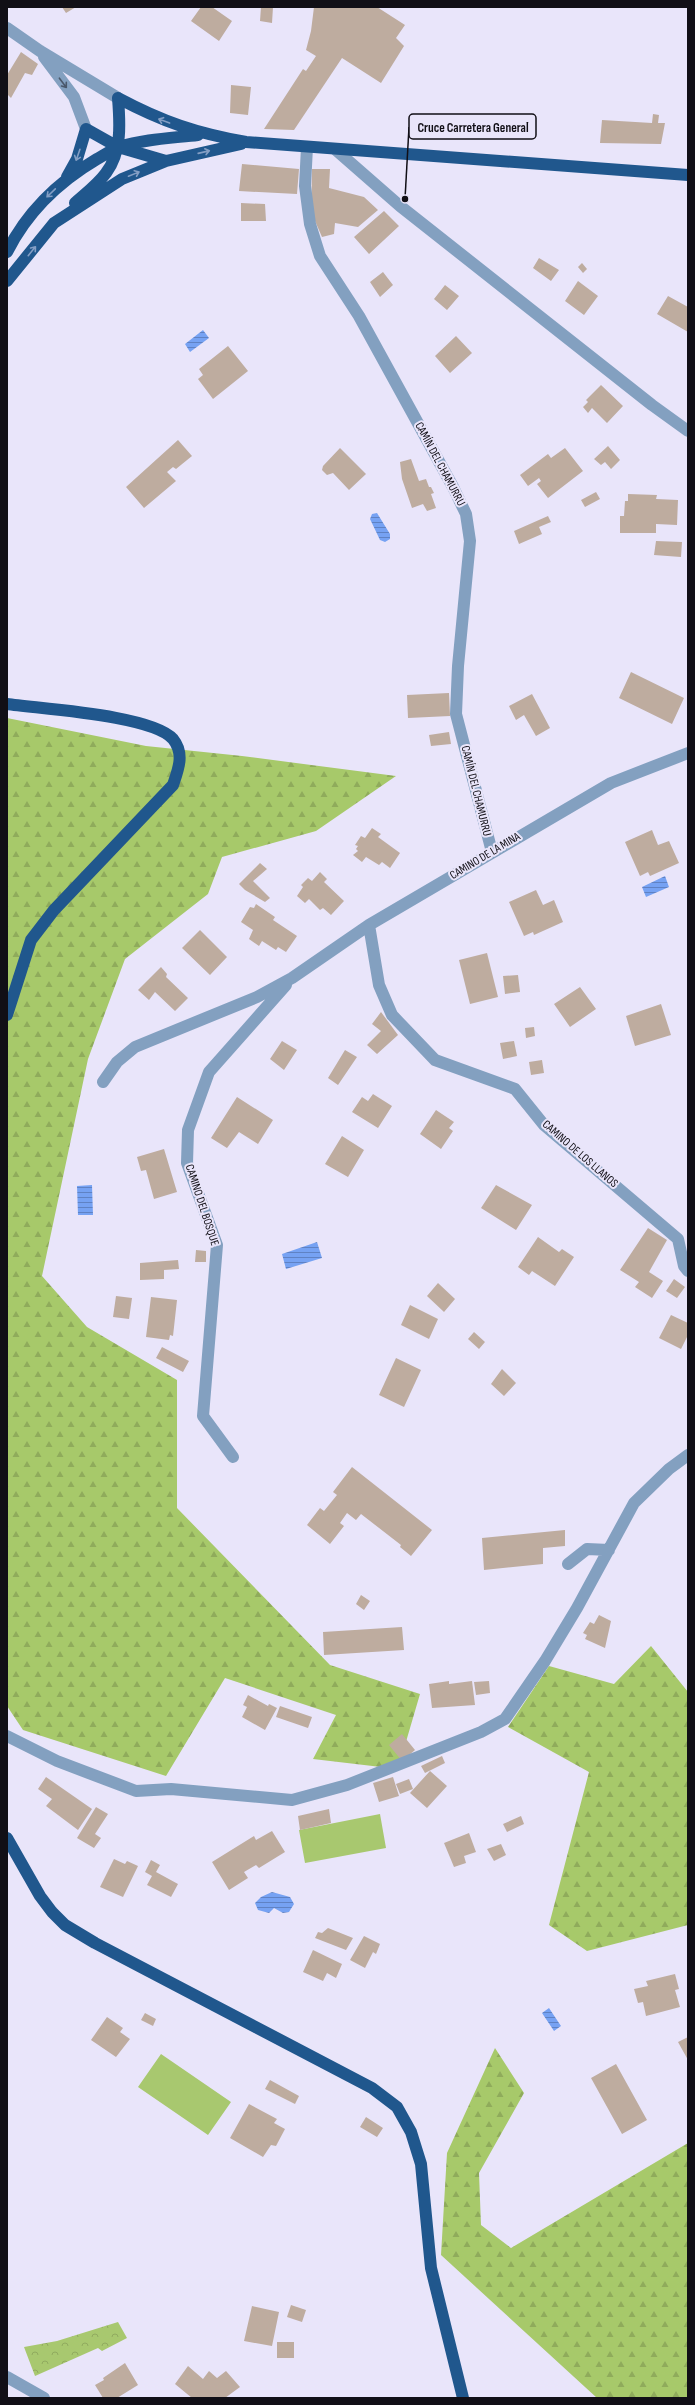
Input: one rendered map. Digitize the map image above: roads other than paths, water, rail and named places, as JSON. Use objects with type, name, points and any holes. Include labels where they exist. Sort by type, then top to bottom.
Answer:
[{"type":"highway","points":[[118,98],[152,117],[201,134],[246,142],[336,150],[688,175]]},
{"type":"highway","points":[[7,281],[54,223],[107,173],[118,148],[120,118],[118,98]]},
{"type":"highway","points":[[65,179],[77,159],[86,129],[118,148],[166,161]]},
{"type":"highway","points":[[7,252],[16,234],[32,211],[65,179],[118,148],[158,139],[201,134]]},
{"type":"highway","points":[[54,223],[122,179],[166,161],[246,142]]},
{"type":"highway","points":[[7,704],[124,719],[152,727],[173,739],[181,761],[173,785],[54,910],[31,940],[7,1015]]},
{"type":"highway","points":[[7,1838],[40,1896],[65,1925],[95,1944],[372,2088],[397,2107],[411,2132],[420,2164],[431,2268],[463,2398]]},
{"type":"street","points":[[7,28],[40,51],[118,98]]},
{"type":"street","points":[[40,51],[74,97],[86,129]]},
{"type":"street","name":"CAMÍN DEL CHAMURRU","points":[[307,147],[305,186],[310,224],[320,256],[359,316],[454,487],[466,514],[470,541],[458,666],[456,714],[492,852]]},
{"type":"street","points":[[336,150],[406,211],[646,400],[688,431]]},
{"type":"street","name":"CAMINO DE LA MINA","points":[[292,978],[369,926],[611,783],[688,753]]},
{"type":"street","name":"CAMINO DE LOS LLANOS","points":[[369,926],[378,985],[392,1015],[435,1060],[515,1089],[544,1125],[678,1239],[684,1266],[688,1271]]},
{"type":"street","points":[[103,1082],[117,1062],[135,1047],[257,997],[292,978]]},
{"type":"street","name":"CAMINO DEL BOSQUE","points":[[232,1457],[203,1416],[218,1245],[187,1163],[188,1130],[209,1072],[292,978]]},
{"type":"street","points":[[7,1736],[57,1761],[136,1791],[171,1789],[292,1800],[347,1785],[481,1732],[505,1719],[545,1661],[577,1608],[634,1502],[669,1469],[688,1455]]},
{"type":"street","points":[[568,1564],[587,1549],[609,1550]]},
{"type":"street","points":[[7,2376],[44,2398]]},
{"type":"water","points":[[203,330],[209,338],[190,352],[185,344]]},
{"type":"water","points":[[377,513],[390,534],[390,539],[385,542],[380,540],[370,519],[372,514]]},
{"type":"water","points":[[665,876],[669,887],[646,897],[642,887]]},
{"type":"water","points":[[92,1185],[93,1215],[78,1215],[77,1186]]},
{"type":"water","points":[[317,1242],[322,1258],[286,1269],[282,1254]]},
{"type":"water","points":[[272,1892],[290,1897],[294,1904],[289,1912],[283,1913],[274,1908],[269,1913],[258,1910],[255,1903],[261,1897]]},
{"type":"water","points":[[549,2008],[561,2026],[554,2031],[542,2013]]},
{"type":"place","name":"Cruce Carretera General","points":[[405,199]]}]
